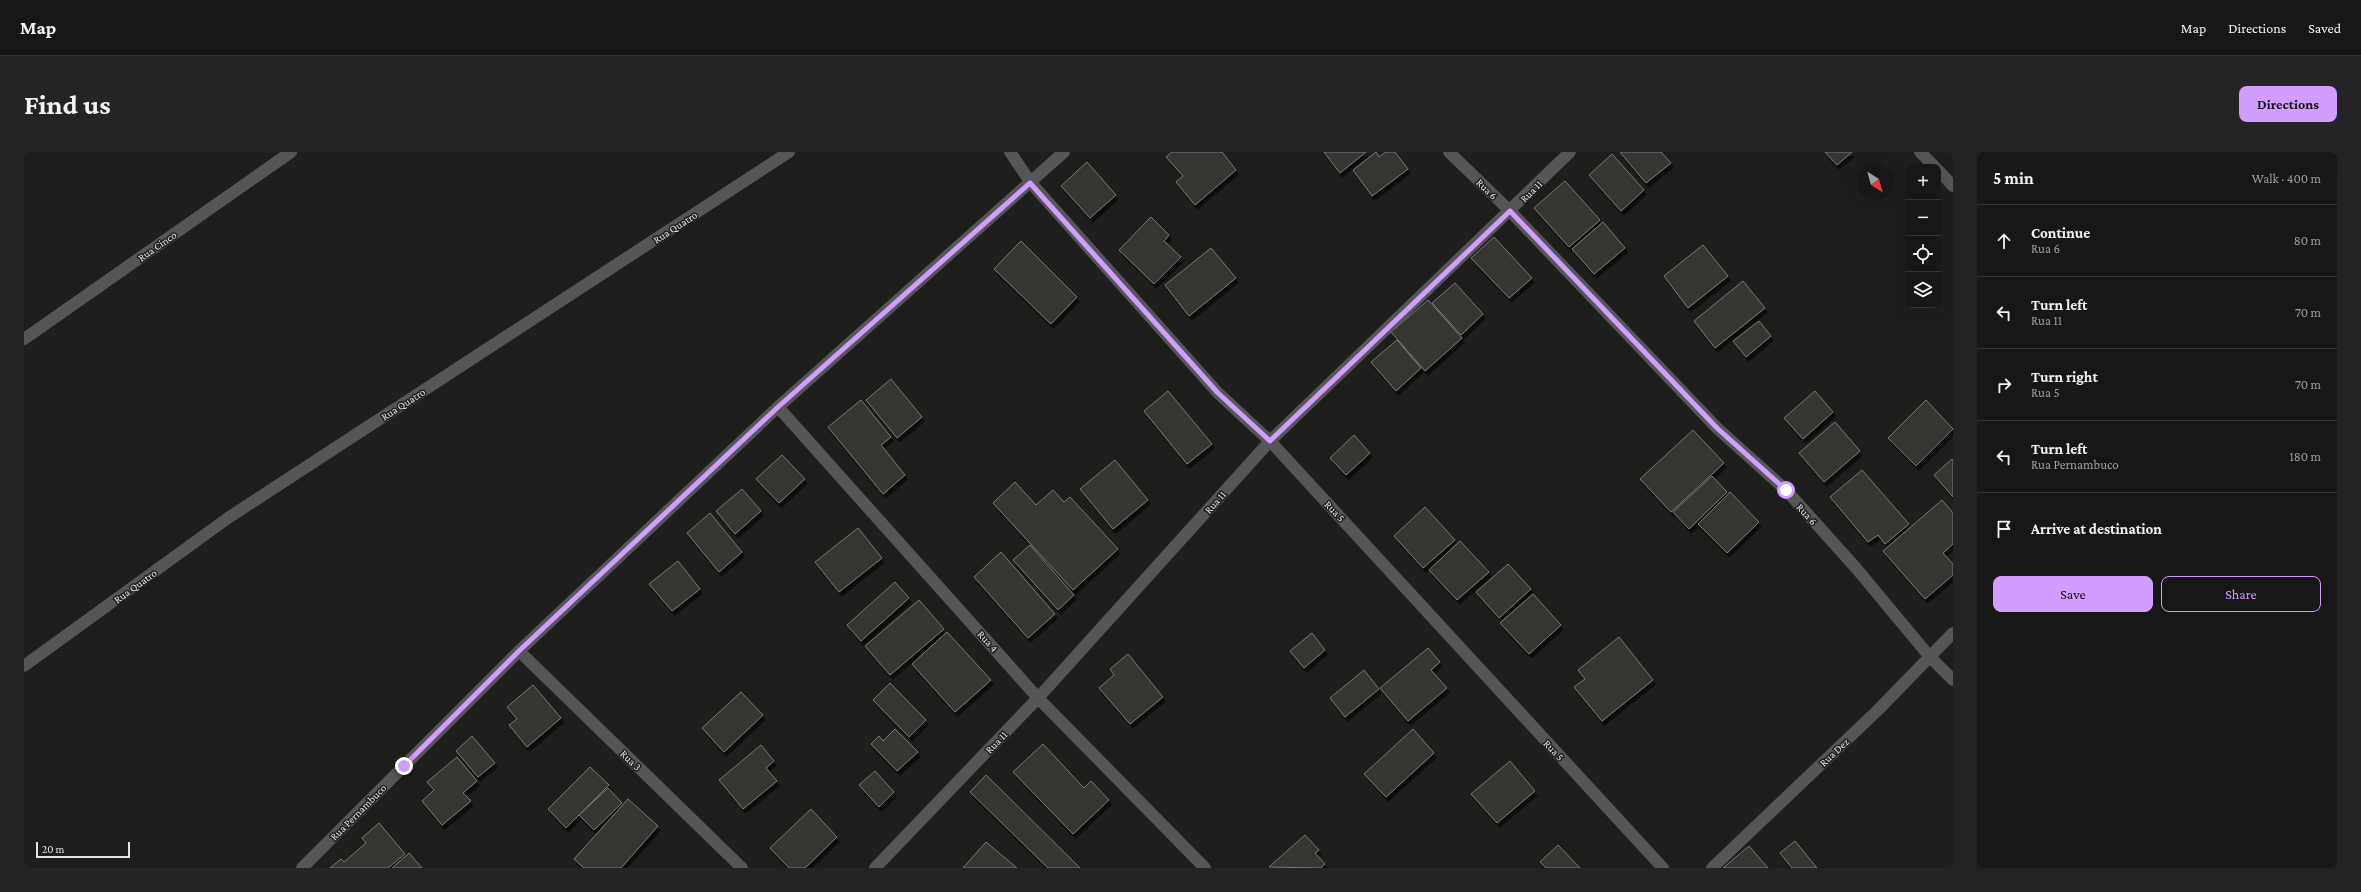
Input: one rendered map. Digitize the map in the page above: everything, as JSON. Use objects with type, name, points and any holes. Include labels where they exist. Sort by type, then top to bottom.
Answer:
[{"type":"street","name":"Rua Cinco","points":[[24,339],[291,152]]},
{"type":"street","name":"Rua Quatro","points":[[24,666],[228,518],[789,152]]},
{"type":"street","name":"Rua 5","points":[[1010,152],[1030,183],[1218,393],[1270,441],[1663,868]]},
{"type":"street","name":"Rua Pernambuco","points":[[302,868],[519,651],[778,407],[1064,152]]},
{"type":"street","name":"Rua 6","points":[[1449,152],[1510,211],[1717,428],[1786,490],[1856,568],[1930,657],[1953,680]]},
{"type":"street","name":"Rua 11","points":[[875,868],[1038,698],[1270,441],[1570,152]]},
{"type":"street","points":[[1920,152],[1932,164]]},
{"type":"street","points":[[1941,173],[1953,186]]},
{"type":"street","name":"Rua 4","points":[[778,407],[1038,698],[1205,868]]},
{"type":"street","name":"Rua Dez","points":[[1712,868],[1878,710],[1953,633]]},
{"type":"street","name":"Rua 3","points":[[519,651],[742,868]]},
{"type":"building","points":[[1172,152],[1222,152],[1236,170],[1195,205],[1176,182],[1183,176],[1166,157]]},
{"type":"building","points":[[1324,152],[1366,152],[1340,173]]},
{"type":"building","points":[[1376,152],[1379,157],[1386,152],[1395,152],[1408,169],[1372,196],[1353,170]]},
{"type":"building","points":[[1620,152],[1661,152],[1671,163],[1646,183]]},
{"type":"building","points":[[1825,152],[1852,152],[1837,165]]},
{"type":"building","points":[[1612,154],[1644,190],[1621,211],[1589,175]]},
{"type":"building","points":[[1087,162],[1116,195],[1090,218],[1061,186]]},
{"type":"building","points":[[1565,181],[1600,220],[1569,247],[1534,208]]},
{"type":"building","points":[[1151,217],[1169,235],[1164,241],[1181,257],[1154,284],[1119,250]]},
{"type":"building","points":[[1603,222],[1625,248],[1594,274],[1572,249]]},
{"type":"building","points":[[1494,237],[1532,278],[1509,298],[1471,258]]},
{"type":"building","points":[[1021,241],[1077,297],[1051,324],[994,269]]},
{"type":"building","points":[[1703,245],[1728,276],[1688,308],[1664,276]]},
{"type":"building","points":[[1211,248],[1236,278],[1189,316],[1165,285]]},
{"type":"building","points":[[1743,281],[1765,308],[1715,348],[1694,321]]},
{"type":"building","points":[[1455,283],[1483,314],[1461,335],[1432,303]]},
{"type":"building","points":[[1428,300],[1462,338],[1425,371],[1391,332]]},
{"type":"building","points":[[1759,321],[1771,336],[1746,357],[1733,341]]},
{"type":"building","points":[[1397,340],[1421,368],[1396,391],[1371,362]]},
{"type":"building","points":[[891,379],[922,417],[897,438],[866,400]]},
{"type":"building","points":[[1168,391],[1212,444],[1187,464],[1144,411]]},
{"type":"building","points":[[1815,391],[1833,412],[1803,439],[1784,418]]},
{"type":"building","points":[[861,400],[891,437],[881,445],[905,475],[883,494],[828,427]]},
{"type":"building","points":[[1926,400],[1953,429],[1916,466],[1888,438]]},
{"type":"building","points":[[1835,422],[1860,451],[1824,482],[1799,453]]},
{"type":"building","points":[[1693,430],[1724,463],[1671,512],[1640,479]]},
{"type":"building","points":[[1354,435],[1370,453],[1346,475],[1330,458]]},
{"type":"building","points":[[782,455],[805,479],[779,503],[756,479]]},
{"type":"building","points":[[1952,459],[1953,461],[1953,497],[1934,475]]},
{"type":"building","points":[[1115,460],[1148,500],[1113,529],[1080,489]]},
{"type":"building","points":[[1862,470],[1909,524],[1885,544],[1878,535],[1868,542],[1830,497]]},
{"type":"building","points":[[1712,476],[1727,492],[1689,529],[1673,512]]},
{"type":"building","points":[[1015,482],[1036,505],[1053,490],[1064,502],[1070,497],[1118,549],[1073,590],[993,503]]},
{"type":"building","points":[[742,489],[761,511],[735,534],[716,511]]},
{"type":"building","points":[[1730,492],[1759,522],[1727,553],[1698,524]]},
{"type":"building","points":[[1942,500],[1953,513],[1953,544],[1943,553],[1953,564],[1953,575],[1925,599],[1883,551]]},
{"type":"building","points":[[1425,507],[1455,540],[1423,568],[1394,536]]},
{"type":"building","points":[[710,513],[742,552],[719,572],[687,533]]},
{"type":"building","points":[[858,528],[882,558],[839,592],[815,562]]},
{"type":"building","points":[[1460,541],[1489,572],[1457,600],[1429,570]]},
{"type":"building","points":[[1030,545],[1074,595],[1058,610],[1013,560]]},
{"type":"building","points":[[1001,552],[1055,614],[1028,638],[974,577]]},
{"type":"building","points":[[678,561],[700,589],[672,611],[649,584]]},
{"type":"building","points":[[1508,564],[1531,589],[1499,618],[1476,592]]},
{"type":"building","points":[[895,582],[909,598],[861,641],[847,625]]},
{"type":"building","points":[[1533,594],[1561,625],[1529,654],[1500,623]]},
{"type":"building","points":[[919,600],[944,629],[890,675],[865,646]]},
{"type":"building","points":[[947,632],[991,680],[955,712],[912,664]]},
{"type":"building","points":[[1312,633],[1325,650],[1304,668],[1290,651]]},
{"type":"building","points":[[1619,637],[1653,680],[1602,721],[1574,687],[1585,679],[1578,670]]},
{"type":"building","points":[[1428,648],[1440,662],[1431,670],[1447,688],[1408,721],[1380,688]]},
{"type":"building","points":[[1128,654],[1163,697],[1130,724],[1099,688],[1114,675],[1110,669]]},
{"type":"building","points":[[1364,670],[1379,689],[1345,717],[1330,698]]},
{"type":"building","points":[[890,683],[926,720],[909,737],[873,700]]},
{"type":"building","points":[[533,685],[561,718],[527,747],[509,725],[517,719],[507,707]]},
{"type":"building","points":[[741,692],[763,715],[724,752],[702,728]]},
{"type":"building","points":[[895,729],[918,752],[897,771],[871,744],[879,736],[883,741]]},
{"type":"building","points":[[1413,729],[1434,753],[1386,797],[1364,774]]},
{"type":"building","points":[[472,736],[495,763],[478,777],[456,751]]},
{"type":"building","points":[[1043,744],[1084,788],[1091,781],[1109,800],[1073,834],[1013,772]]},
{"type":"building","points":[[761,745],[774,761],[766,768],[777,781],[743,809],[719,780]]},
{"type":"building","points":[[457,757],[477,781],[463,793],[471,801],[442,825],[422,801],[434,790],[427,782]]},
{"type":"building","points":[[1510,761],[1535,791],[1497,823],[1471,794]]},
{"type":"building","points":[[590,767],[609,785],[566,828],[548,809]]},
{"type":"building","points":[[875,771],[894,792],[879,807],[859,785]]},
{"type":"building","points":[[986,775],[1080,868],[1048,868],[970,792]]},
{"type":"building","points":[[608,788],[622,803],[594,830],[579,815]]},
{"type":"building","points":[[628,799],[658,826],[621,868],[584,868],[574,859]]},
{"type":"building","points":[[811,809],[837,837],[805,868],[789,868],[770,848]]},
{"type":"building","points":[[379,823],[405,854],[388,868],[330,868],[341,859],[344,862],[366,843],[362,838]]},
{"type":"building","points":[[1305,835],[1319,850],[1315,853],[1325,864],[1321,868],[1269,867]]},
{"type":"building","points":[[1795,841],[1817,868],[1792,868],[1780,853]]},
{"type":"building","points":[[986,842],[1017,868],[963,868]]},
{"type":"building","points":[[1558,845],[1580,868],[1546,868],[1540,862]]},
{"type":"building","points":[[1749,846],[1768,868],[1723,868]]},
{"type":"building","points":[[409,853],[422,868],[392,868]]},
{"type":"route","points":[[404,766],[519,651],[778,407],[1030,183],[1218,393],[1270,441],[1510,211],[1717,428],[1786,490]]}]
